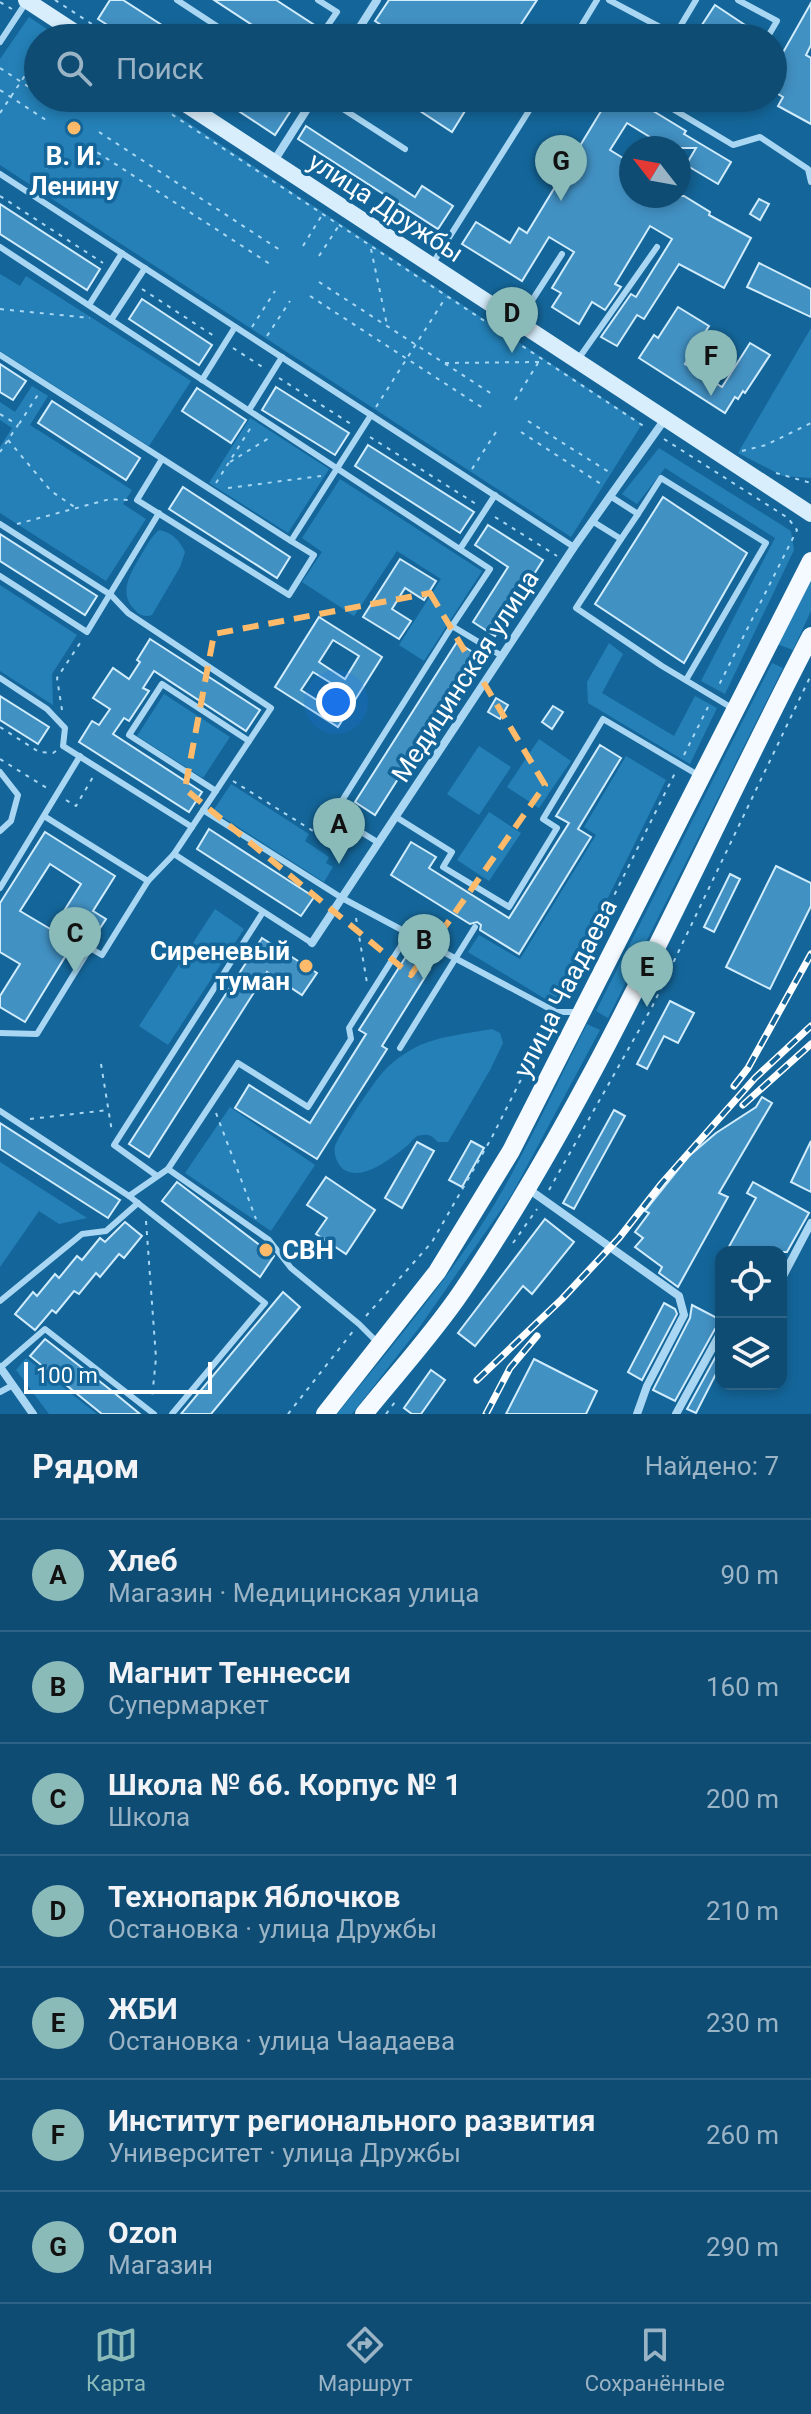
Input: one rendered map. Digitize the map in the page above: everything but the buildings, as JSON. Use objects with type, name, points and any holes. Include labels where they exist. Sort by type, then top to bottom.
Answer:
[{"type":"main road","points":[[26,0],[63,24]]},
{"type":"main road","name":"улица Дружбы","points":[[198,112],[811,514]]},
{"type":"main road","name":"улица Чаадаева","points":[[325,1414],[445,1259],[511,1151],[811,561]]},
{"type":"main road","points":[[364,1414],[461,1293],[527,1188],[614,1030],[811,636]]},
{"type":"street","points":[[362,24],[377,0]]},
{"type":"street","points":[[274,161],[305,112]]},
{"type":"street","name":"Медицинская улица","points":[[312,943],[564,561],[665,419]]},
{"type":"street","points":[[527,1188],[679,1296],[684,1315],[647,1386],[637,1414]]},
{"type":"street","points":[[787,1269],[811,1223]]},
{"type":"street","points":[[676,1414],[715,1343]]},
{"type":"street","points":[[0,1368],[33,1414]]},
{"type":"lane","points":[[0,42],[26,0]]},
{"type":"lane","points":[[177,0],[214,24]]},
{"type":"lane","points":[[318,0],[337,12],[329,24]]},
{"type":"lane","points":[[582,24],[597,0]]},
{"type":"lane","points":[[609,0],[654,24]]},
{"type":"lane","points":[[682,24],[696,0]]},
{"type":"lane","points":[[738,0],[777,21],[775,24]]},
{"type":"lane","points":[[348,112],[405,149]]},
{"type":"lane","points":[[431,266],[528,112]]},
{"type":"lane","points":[[678,112],[733,145],[760,137],[808,169],[811,182]]},
{"type":"lane","points":[[0,174],[574,547]]},
{"type":"lane","points":[[0,247],[249,410],[336,472],[490,569],[333,815],[379,843]]},
{"type":"lane","points":[[577,361],[657,247]]},
{"type":"lane","points":[[89,305],[122,253]]},
{"type":"lane","points":[[518,322],[562,254]]},
{"type":"lane","points":[[111,320],[145,268]]},
{"type":"lane","points":[[202,380],[235,327]]},
{"type":"lane","points":[[0,355],[314,555],[289,595],[137,500],[162,459]]},
{"type":"lane","points":[[249,410],[282,357]]},
{"type":"lane","points":[[291,541],[371,415]]},
{"type":"lane","points":[[686,680],[766,543],[661,478],[576,608],[686,680],[735,709]]},
{"type":"lane","points":[[612,494],[638,514]]},
{"type":"lane","points":[[460,549],[495,495]]},
{"type":"lane","points":[[0,576],[87,632],[159,513]]},
{"type":"lane","points":[[592,521],[621,539]]},
{"type":"lane","points":[[0,1033],[37,1034],[90,948],[102,955],[148,881],[174,854],[271,708],[128,613],[111,595],[3,526]]},
{"type":"lane","points":[[452,626],[502,656]]},
{"type":"lane","points":[[0,678],[47,709],[65,728],[63,746],[192,827]]},
{"type":"lane","points":[[216,791],[129,735],[162,684],[249,741]]},
{"type":"lane","points":[[396,817],[452,852],[443,867],[509,907],[557,828],[543,819],[603,719],[701,777]]},
{"type":"lane","points":[[0,888],[80,756]]},
{"type":"lane","points":[[0,772],[18,795],[11,821],[0,831]]},
{"type":"lane","points":[[203,810],[342,898],[556,1012],[583,1012]]},
{"type":"lane","points":[[44,816],[148,881]]},
{"type":"lane","name":"Медицинская улица","points":[[174,854],[312,943]]},
{"type":"lane","points":[[489,906],[494,898]]},
{"type":"lane","points":[[157,1176],[114,1145],[263,912]]},
{"type":"lane","points":[[400,1048],[475,927]]},
{"type":"lane","points":[[129,1196],[168,1169],[238,1063],[308,1107],[351,1039],[349,1028],[409,933]]},
{"type":"lane","points":[[0,1111],[129,1196],[265,1303],[172,1414]]},
{"type":"lane","points":[[168,1169],[269,1240],[291,1268],[380,1344]]},
{"type":"lane","points":[[0,1301],[82,1234],[106,1231],[138,1203]]},
{"type":"lane","points":[[0,1368],[45,1329],[152,1413]]},
{"type":"lane","points":[[0,1392],[13,1385]]},
{"type":"path","points":[[55,0],[92,24]]},
{"type":"path","points":[[0,12],[5,5]]},
{"type":"path","points":[[0,68],[24,84]]},
{"type":"path","points":[[0,113],[24,77]]},
{"type":"path","points":[[0,90],[24,106]]},
{"type":"path","points":[[34,112],[49,122]]},
{"type":"path","points":[[168,112],[540,361],[788,518],[797,530],[491,1139],[432,1242],[359,1324],[288,1414]]},
{"type":"path","points":[[99,132],[283,252]]},
{"type":"path","points":[[89,147],[273,266]]},
{"type":"path","points":[[30,193],[59,149]]},
{"type":"path","points":[[0,196],[112,269]]},
{"type":"path","points":[[303,246],[323,214]]},
{"type":"path","points":[[319,256],[339,225]]},
{"type":"path","points":[[370,246],[387,326]]},
{"type":"path","points":[[319,282],[495,396]]},
{"type":"path","points":[[135,284],[564,561]]},
{"type":"path","points":[[247,334],[275,291]]},
{"type":"path","points":[[310,296],[486,410]]},
{"type":"path","points":[[371,415],[446,296]]},
{"type":"path","points":[[262,344],[290,301]]},
{"type":"path","points":[[0,309],[111,320]]},
{"type":"path","points":[[444,363],[540,361]]},
{"type":"path","points":[[515,400],[540,361]]},
{"type":"path","points":[[0,452],[44,384]]},
{"type":"path","points":[[0,414],[18,425]]},
{"type":"path","points":[[211,490],[258,417]]},
{"type":"path","points":[[528,421],[622,480]]},
{"type":"path","points":[[738,452],[766,445],[811,423]]},
{"type":"path","points":[[467,477],[498,429]]},
{"type":"path","points":[[229,462],[280,431]]},
{"type":"path","points":[[521,432],[612,494]]},
{"type":"path","points":[[8,440],[51,491],[77,509]]},
{"type":"path","points":[[211,490],[336,472]]},
{"type":"path","points":[[3,526],[110,499],[137,500]]},
{"type":"path","points":[[65,728],[57,678],[87,632]]},
{"type":"path","points":[[0,727],[39,752],[53,753],[63,746]]},
{"type":"path","points":[[226,777],[313,831],[323,815],[333,815]]},
{"type":"path","points":[[354,904],[369,996]]},
{"type":"path","points":[[101,1064],[114,1145]]},
{"type":"path","points":[[212,1102],[262,1235]]},
{"type":"path","points":[[13,1120],[108,1110]]},
{"type":"path","points":[[145,1208],[156,1358],[152,1413]]},
{"type":"highlighted area","points":[[430,593],[545,785],[411,975],[185,789],[214,634]]},
{"type":"shaded area","points":[[29,17],[39,24],[24,24]]},
{"type":"shaded area","points":[[24,24],[24,112],[172,112],[642,424],[571,537],[0,165],[0,59]]},
{"type":"shaded area","points":[[0,274],[20,286],[26,276],[191,381],[149,446],[0,351]]},
{"type":"shaded area","points":[[811,328],[811,478],[783,476],[738,453]]},
{"type":"shaded area","points":[[32,386],[48,396],[30,425],[132,490],[123,504],[146,519],[106,581],[0,513],[0,447],[12,428],[0,420],[0,402],[15,412]]},
{"type":"shaded area","points":[[250,418],[329,469],[288,533],[209,483]]},
{"type":"shaded area","points":[[659,448],[791,531],[794,550],[725,694],[701,681],[775,538],[665,468],[637,504],[622,494]]},
{"type":"shaded area","points":[[340,479],[482,571],[424,661],[399,645],[441,579],[397,551],[354,616],[302,582],[322,552],[302,538]]},
{"type":"shaded area","points":[[159,530],[175,538],[185,552],[180,567],[152,615],[145,616],[130,604],[126,590],[146,546]]},
{"type":"shaded area","points":[[811,578],[811,611],[793,650],[777,644]]},
{"type":"shaded area","points":[[0,585],[77,635],[52,674],[53,705],[0,671]]},
{"type":"shaded area","points":[[609,643],[623,654],[602,693],[674,736],[695,696],[717,708],[690,764],[588,703],[587,682]]},
{"type":"shaded area","points":[[772,663],[783,668],[608,1018],[596,1011]]},
{"type":"shaded area","points":[[164,694],[230,737],[203,778],[137,736]]},
{"type":"shaded area","points":[[539,739],[571,761],[539,808],[507,787]]},
{"type":"shaded area","points":[[479,746],[511,767],[479,815],[447,794]]},
{"type":"shaded area","points":[[626,756],[666,780],[555,1005],[468,952],[479,935],[520,959],[596,835],[584,827]]},
{"type":"shaded area","points":[[231,784],[309,834],[305,841],[329,857],[326,863],[333,867],[324,882],[213,811]]},
{"type":"shaded area","points":[[489,812],[521,833],[489,881],[457,860]]},
{"type":"shaded area","points":[[215,909],[244,929],[168,1045],[139,1026]]},
{"type":"shaded area","points":[[587,1024],[600,1030],[512,1194],[419,1328],[352,1414],[337,1414],[425,1304],[486,1218],[526,1147]]},
{"type":"shaded area","points":[[492,1029],[500,1033],[503,1043],[448,1142],[438,1142],[430,1135],[420,1135],[386,1162],[368,1171],[351,1172],[341,1167],[335,1153],[337,1141],[389,1066],[428,1042]]},
{"type":"shaded area","points":[[230,1107],[315,1165],[271,1231],[185,1173]]},
{"type":"shaded area","points":[[0,1162],[87,1218],[59,1224],[39,1211],[0,1267]]},
{"type":"shaded area","points":[[26,1358],[97,1414],[49,1414],[16,1370]]},
{"type":"railway","points":[[734,1086],[748,1068],[811,954]]},
{"type":"railway","points":[[477,1380],[562,1299],[619,1238],[662,1183],[755,1078],[811,1026]]},
{"type":"railway","points":[[743,1105],[811,1044]]},
{"type":"railway","points":[[486,1414],[510,1368],[537,1336]]},
{"type":"place","name":"В. И. Ленину","points":[[74,128]]},
{"type":"place","name":"Ozon","points":[[561,201]]},
{"type":"place","name":"Технопарк Яблочков","points":[[512,353]]},
{"type":"place","name":"Институт регионального развития","points":[[711,396]]},
{"type":"place","name":"Хлеб","points":[[339,864]]},
{"type":"place","name":"Сиреневый туман","points":[[306,966]]},
{"type":"place","name":"Школа № 66. Корпус № 1","points":[[75,973]]},
{"type":"place","name":"Магнит Теннесси","points":[[424,980]]},
{"type":"place","name":"ЖБИ","points":[[647,1007]]},
{"type":"place","name":"СВН","points":[[266,1250]]}]
